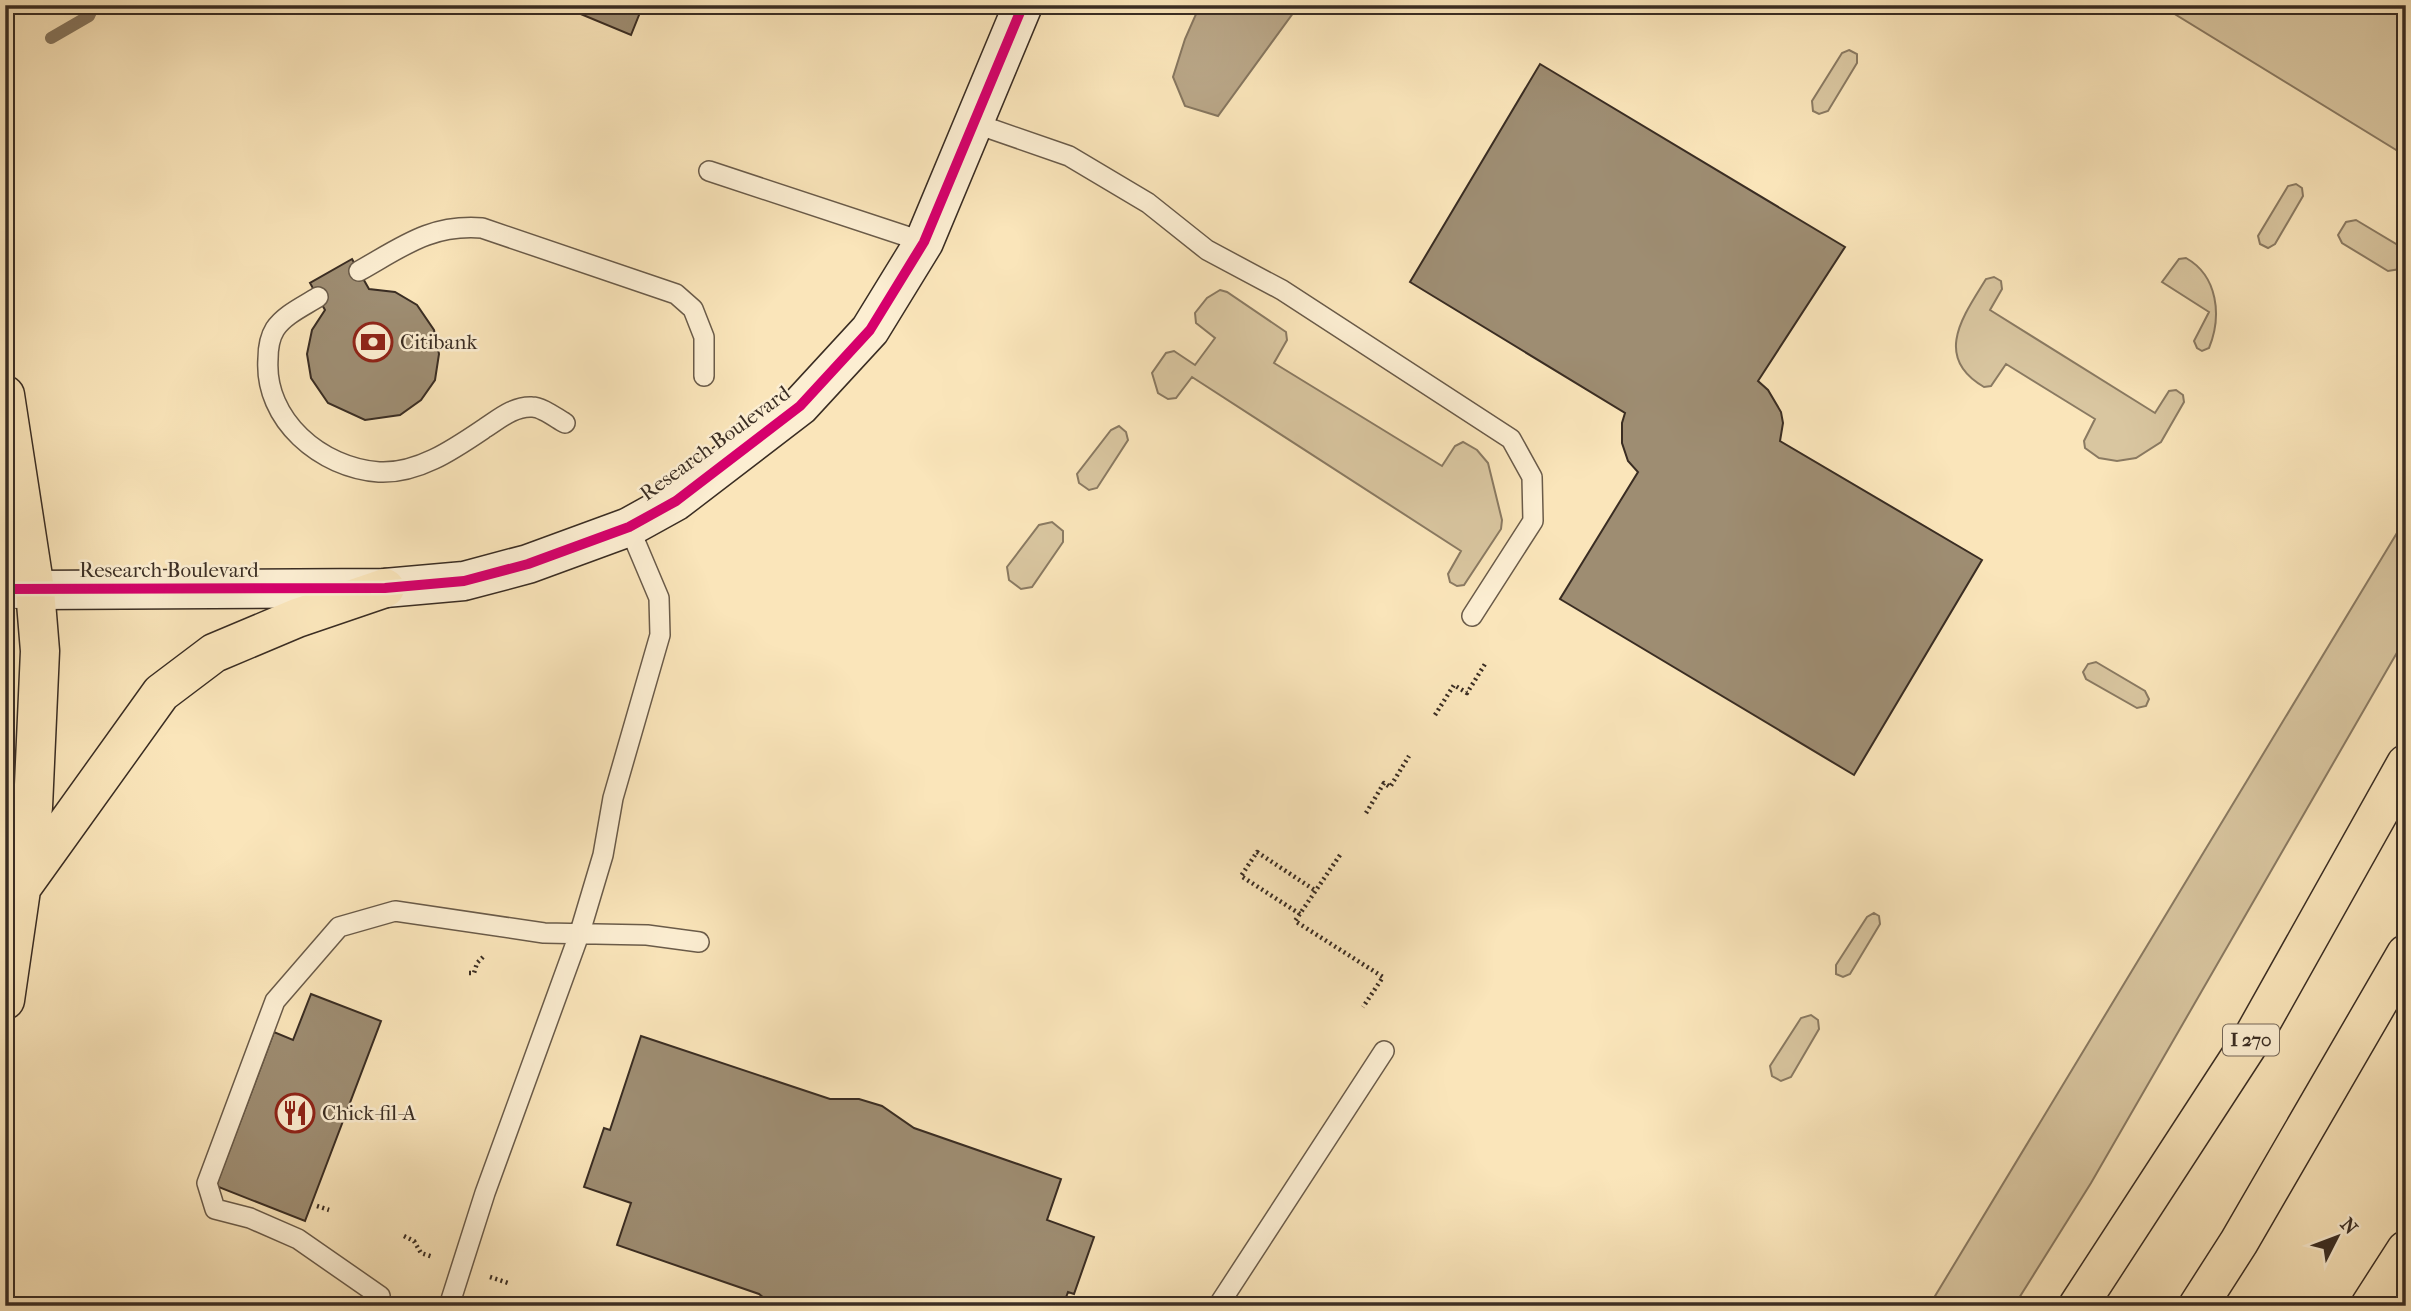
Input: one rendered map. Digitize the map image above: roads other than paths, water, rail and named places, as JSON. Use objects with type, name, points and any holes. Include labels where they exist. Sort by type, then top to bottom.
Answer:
[{"type":"main road","points":[[5,395],[20,589],[40,651],[33,807],[5,1000]]},
{"type":"main road","points":[[23,886],[161,692],[214,653],[297,618],[385,588]]},
{"type":"main road","name":"I 270","points":[[2078,1306],[2253,1037],[2406,764]]},
{"type":"main road","points":[[2198,1306],[2239,1242],[2406,954]]},
{"type":"main road","points":[[2370,1306],[2406,1250]]},
{"type":"street","name":"Research Boulevard","points":[[20,589],[385,588],[464,581],[528,564],[629,527],[676,501],[800,407],[870,330],[924,242],[1023,5]]},
{"type":"lane","points":[[974,124],[1069,156],[1148,203],[1207,250],[1282,290],[1511,439],[1532,477],[1532,521],[1472,616]]},
{"type":"lane","points":[[709,171],[924,242]]},
{"type":"lane","points":[[359,271],[423,235],[460,226],[482,228],[676,294],[693,309],[704,337],[704,376]]},
{"type":"lane","points":[[318,297],[274,329],[268,349],[267,374],[277,409],[293,432],[316,450],[349,467],[380,472],[410,468],[444,455],[513,409],[534,407],[565,423]]},
{"type":"lane","points":[[449,1306],[485,1193],[580,932],[603,855],[613,798],[660,635],[659,598],[629,527]]},
{"type":"lane","points":[[380,1296],[299,1239],[250,1219],[215,1209],[207,1184],[275,1001],[340,927],[395,911],[544,933],[647,935],[699,942]]},
{"type":"lane","points":[[1218,1306],[1384,1051]]},
{"type":"waterway","points":[[51,38],[89,16],[94,5]]},
{"type":"place","name":"Citibank","points":[[373,342]]},
{"type":"place","name":"Chick-fil-A","points":[[295,1113]]}]
